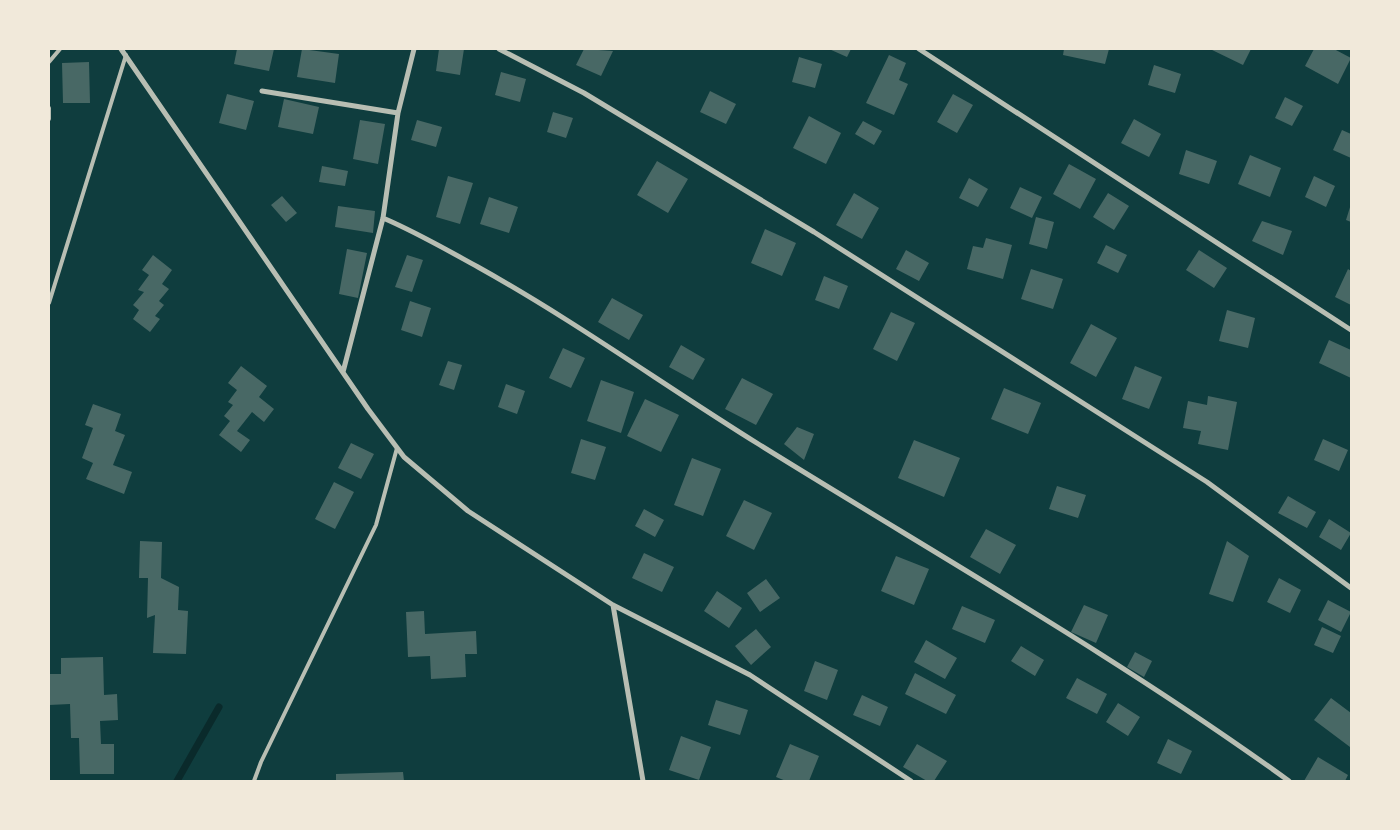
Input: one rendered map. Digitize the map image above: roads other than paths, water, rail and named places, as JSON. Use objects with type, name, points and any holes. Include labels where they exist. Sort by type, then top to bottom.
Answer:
[{"type":"street","points":[[121,49],[397,448],[427,478],[468,511],[613,605],[750,675],[911,781]]},
{"type":"street","points":[[343,372],[383,218],[398,113],[414,49]]},
{"type":"street","points":[[498,49],[584,93],[822,237],[1207,482],[1351,588]]},
{"type":"street","points":[[919,49],[1351,330]]},
{"type":"street","points":[[262,91],[398,113]]},
{"type":"street","points":[[383,218],[413,230],[532,297],[759,444],[1111,660],[1219,731],[1289,781]]},
{"type":"street","points":[[613,605],[643,781]]},
{"type":"lane","points":[[49,62],[60,49]]},
{"type":"lane","points":[[49,303],[126,55]]},
{"type":"lane","points":[[49,108],[49,119]]},
{"type":"lane","points":[[254,781],[261,762],[376,525],[397,448]]},
{"type":"waterway","points":[[177,781],[219,707]]}]
